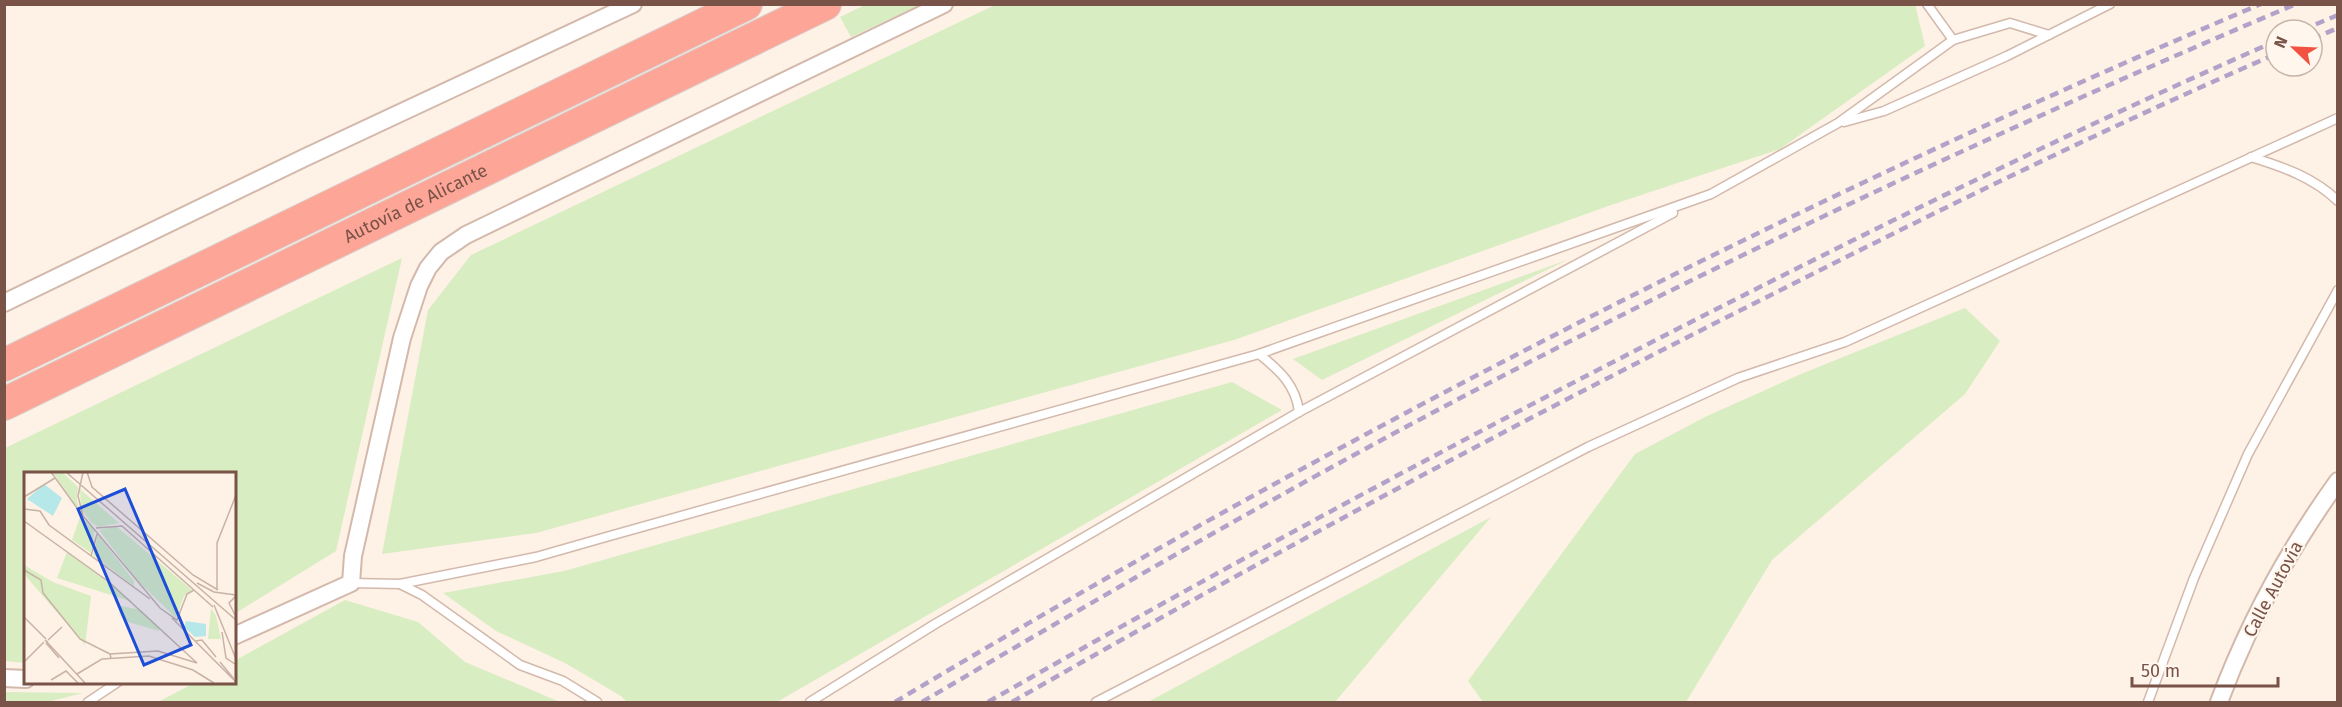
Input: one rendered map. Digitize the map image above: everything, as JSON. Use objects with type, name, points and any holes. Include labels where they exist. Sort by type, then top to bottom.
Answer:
[{"type":"highway","name":"Autovía de Alicante","points":[[4,365],[746,4]]},
{"type":"highway","name":"Autovía de Alicante","points":[[4,404],[825,4]]},
{"type":"street","points":[[4,303],[275,172],[633,4]]},
{"type":"street","points":[[236,635],[351,583],[352,556],[402,338],[419,286],[428,268],[441,252],[476,230],[944,4]]},
{"type":"street","name":"Calle Autovía","points":[[2219,702],[2230,673],[2268,595],[2311,518],[2337,481]]},
{"type":"street","points":[[4,678],[24,679]]},
{"type":"lane","points":[[1927,4],[1953,40]]},
{"type":"lane","points":[[1838,123],[1884,111],[2110,4]]},
{"type":"lane","points":[[351,583],[400,584],[536,557],[1259,354],[1711,194],[1838,123],[1953,40],[2010,23],[2049,34]]},
{"type":"lane","points":[[1096,702],[1588,447],[1738,378],[1845,342],[2337,118]]},
{"type":"lane","points":[[2251,157],[2297,173],[2322,186],[2337,201]]},
{"type":"lane","points":[[810,702],[935,624],[1299,412],[1702,197]]},
{"type":"lane","points":[[2148,702],[2194,578],[2248,454],[2337,290]]},
{"type":"lane","points":[[1259,354],[1283,374],[1298,398],[1299,412]]},
{"type":"lane","points":[[400,584],[422,595],[520,665],[563,681],[597,702]]},
{"type":"lane","points":[[88,702],[115,683]]},
{"type":"green space","points":[[1915,4],[1925,46],[1780,149],[1611,205],[1234,340],[536,533],[382,554],[428,310],[471,255],[995,5]]},
{"type":"green space","points":[[865,5],[920,5],[851,37],[840,17]]},
{"type":"green space","points":[[402,258],[336,551],[236,613],[236,472],[24,472],[24,663],[5,661],[5,448]]},
{"type":"green space","points":[[1567,260],[1322,380],[1293,359]]},
{"type":"green space","points":[[1965,308],[2000,341],[1965,394],[1772,560],[1686,702],[1483,702],[1468,681],[1635,454],[1707,416],[1801,374]]},
{"type":"green space","points":[[1232,382],[1282,410],[777,702],[627,702],[621,696],[565,663],[496,631],[443,593],[564,571]]},
{"type":"green space","points":[[1491,517],[1335,702],[1148,702]]},
{"type":"green space","points":[[345,600],[418,622],[465,662],[560,702],[158,702],[194,683],[236,683],[236,660]]},
{"type":"green space","points":[[5,692],[83,693],[47,702],[5,702]]},
{"type":"railway","points":[[895,702],[1227,510],[1566,329],[1910,160],[2261,4]]},
{"type":"railway","points":[[922,702],[1261,506],[1570,341],[1878,190],[2086,95],[2296,4]]},
{"type":"railway","points":[[2324,21],[2338,15]]},
{"type":"railway","points":[[2324,34],[2338,28]]},
{"type":"railway","points":[[988,702],[1271,544],[1654,341],[2012,163],[2264,46]]},
{"type":"railway","points":[[1012,702],[1293,545],[1672,345],[2020,172],[2264,59]]}]
